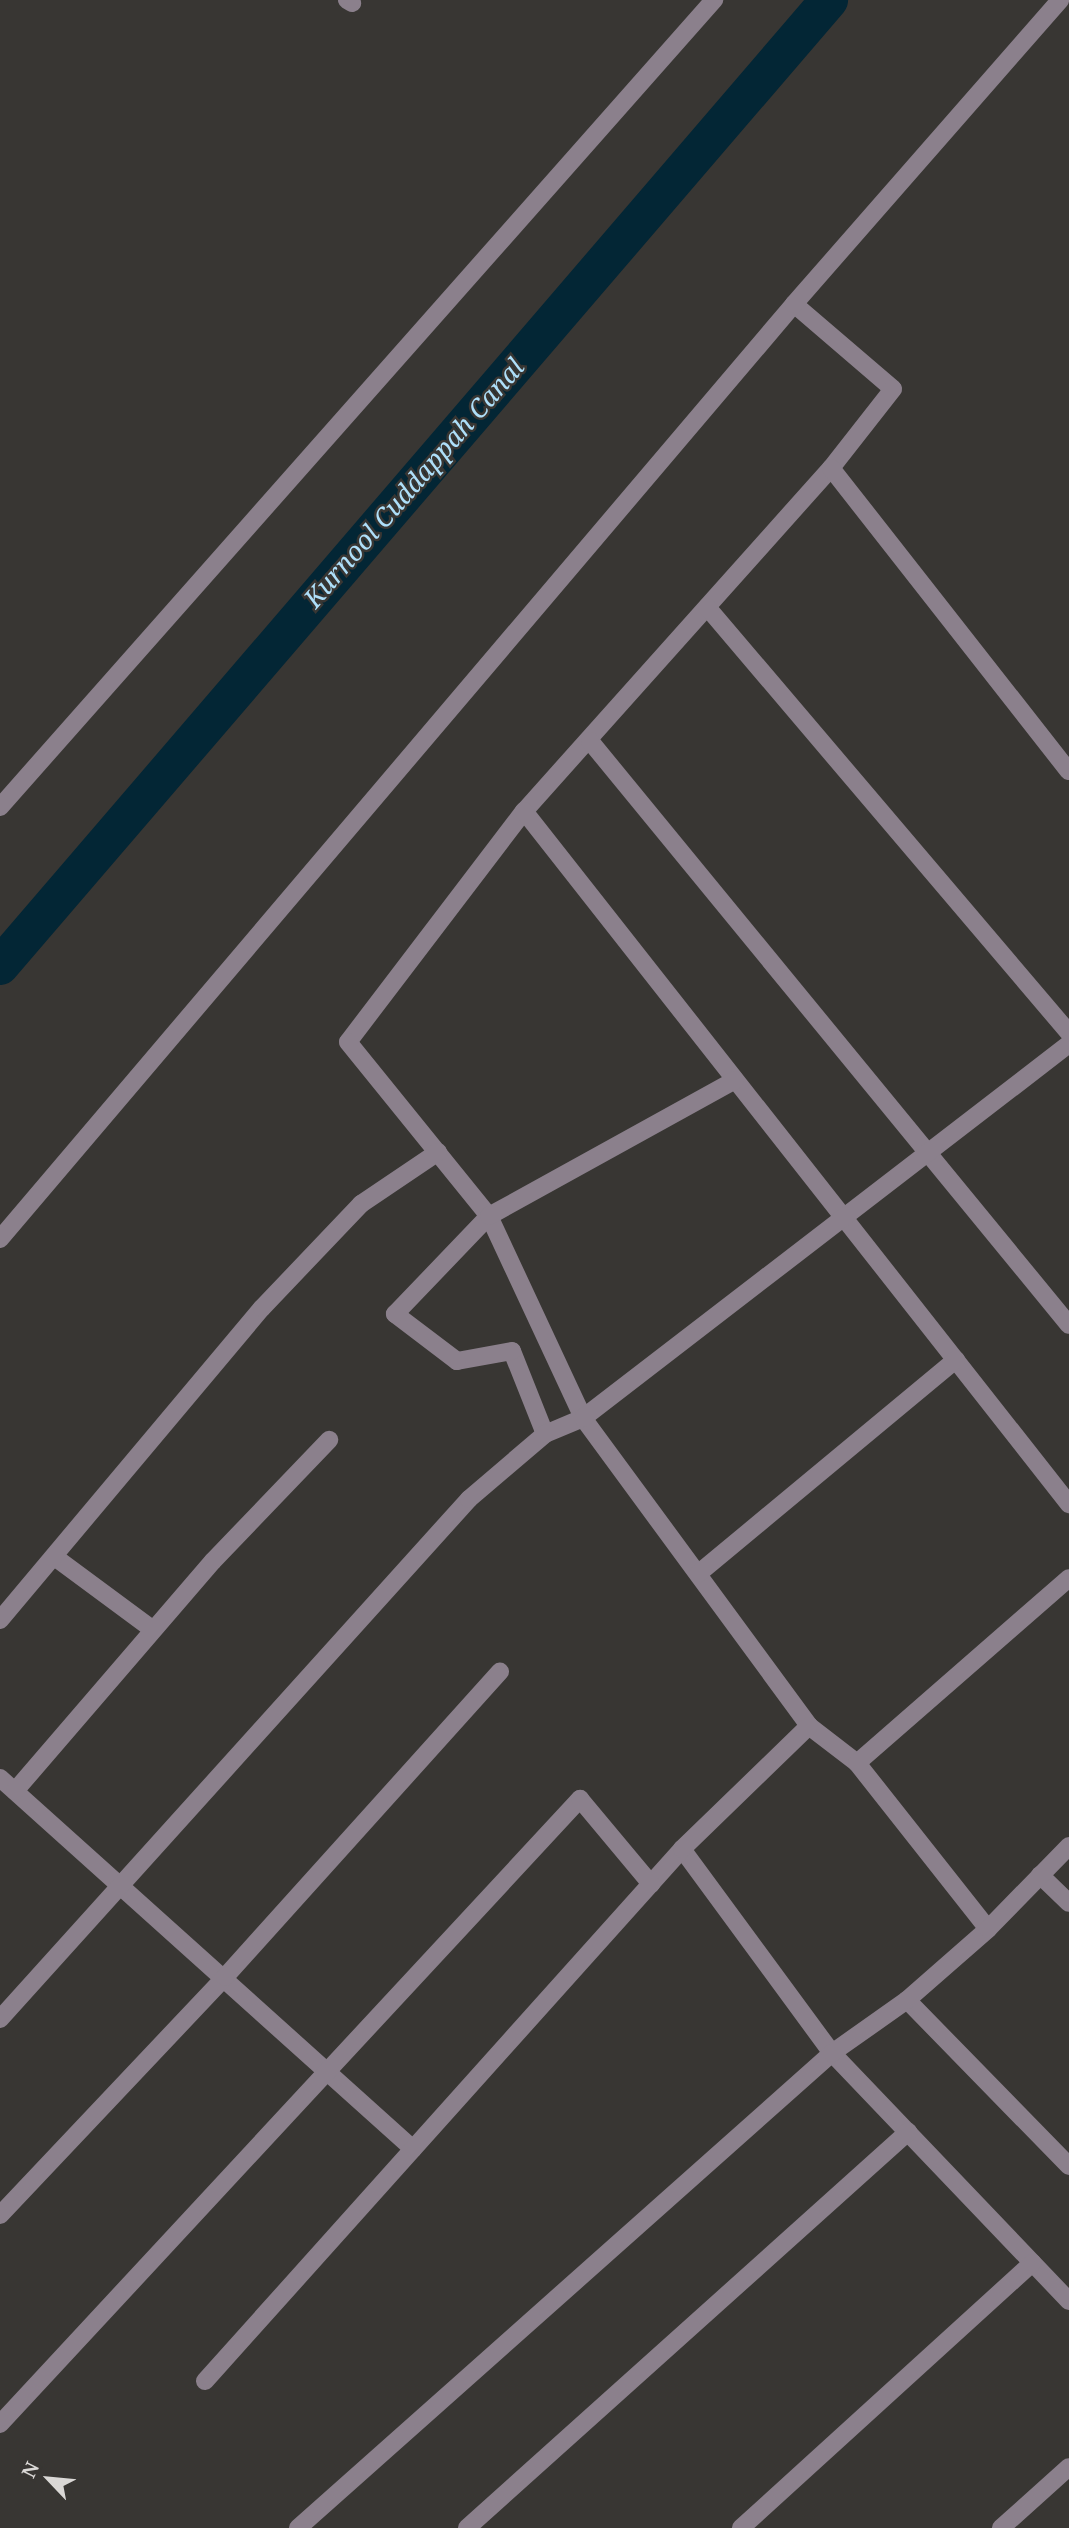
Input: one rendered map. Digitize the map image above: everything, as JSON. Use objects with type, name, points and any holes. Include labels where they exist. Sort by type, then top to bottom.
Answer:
[{"type":"street","points":[[0,807],[714,0]]},
{"type":"street","points":[[0,1239],[794,304],[1059,0]]},
{"type":"street","points":[[794,304],[892,389],[831,468],[590,741],[524,811],[348,1042],[489,1216],[583,1418],[809,1726],[857,1763],[988,1929]]},
{"type":"street","points":[[831,468],[1069,771]]},
{"type":"street","points":[[708,607],[1069,1033]]},
{"type":"street","points":[[590,741],[1069,1325]]},
{"type":"street","points":[[524,811],[1069,1504]]},
{"type":"street","points":[[0,2019],[469,1499],[545,1434],[583,1418],[1069,1044]]},
{"type":"street","points":[[545,1434],[512,1351],[457,1361],[395,1314],[489,1216],[735,1080]]},
{"type":"street","points":[[0,1620],[56,1558],[262,1308],[361,1204],[438,1153]]},
{"type":"street","points":[[699,1573],[956,1360]]},
{"type":"street","points":[[15,1791],[152,1629],[328,1440]]},
{"type":"street","points":[[56,1558],[152,1629]]},
{"type":"street","points":[[857,1763],[1069,1578]]},
{"type":"street","points":[[0,2215],[225,1978],[500,1672]]},
{"type":"street","points":[[205,2381],[682,1849],[809,1726]]},
{"type":"street","points":[[0,1778],[330,2070],[413,2149]]},
{"type":"street","points":[[0,2424],[580,1799],[651,1884]]},
{"type":"street","points":[[298,2528],[832,2053],[907,2000],[988,1929],[1069,1846]]},
{"type":"street","points":[[682,1849],[832,2053],[1069,2301]]},
{"type":"street","points":[[1040,1875],[1069,1903]]},
{"type":"street","points":[[907,2000],[1069,2166]]},
{"type":"street","points":[[467,2528],[908,2132]]},
{"type":"street","points":[[741,2528],[1032,2263]]},
{"type":"street","points":[[1001,2528],[1069,2467]]},
{"type":"waterway","name":"Kurnool Cuddappah Canal","points":[[0,966],[829,0]]}]
